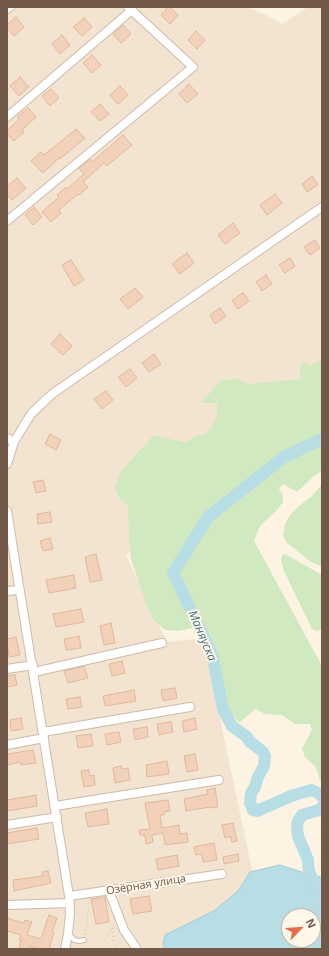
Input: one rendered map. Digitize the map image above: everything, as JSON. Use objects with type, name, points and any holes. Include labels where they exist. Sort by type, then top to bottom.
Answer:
[{"type":"street","points":[[7,117],[130,9],[193,67],[7,221]]},
{"type":"street","points":[[7,464],[11,440],[32,413],[52,394],[322,207]]},
{"type":"street","points":[[7,511],[70,900],[68,934],[65,949]]},
{"type":"street","points":[[7,591],[19,590]]},
{"type":"street","points":[[7,669],[33,669],[162,642]]},
{"type":"street","points":[[7,745],[44,735],[190,707]]},
{"type":"street","points":[[55,806],[219,780]]},
{"type":"street","points":[[7,825],[57,817]]},
{"type":"street","name":"Озёрная улица","points":[[7,905],[70,900],[87,894],[222,874]]},
{"type":"street","points":[[109,891],[124,930],[137,949]]},
{"type":"lane","points":[[68,934],[74,940],[84,940]]},
{"type":"path","points":[[84,940],[89,907],[87,894]]},
{"type":"path","points":[[104,940],[119,918]]},
{"type":"path","points":[[113,927],[113,939],[116,949]]},
{"type":"shaded area","points":[[7,7],[246,7],[266,15],[282,24],[308,7],[322,7],[322,384],[138,542],[126,555],[167,642],[203,638],[255,884],[281,931],[281,948],[291,949],[7,949]]},
{"type":"green space","points":[[322,359],[322,471],[314,476],[297,492],[283,484],[279,489],[283,495],[283,502],[277,510],[260,526],[254,541],[322,666],[322,786],[315,766],[305,757],[302,749],[312,729],[310,724],[295,724],[282,715],[265,714],[255,709],[239,723],[227,707],[215,655],[201,626],[178,631],[165,630],[154,620],[147,607],[131,559],[128,506],[119,498],[115,487],[121,471],[154,435],[187,443],[195,436],[204,435],[212,427],[217,416],[217,403],[200,403],[222,380],[237,379],[248,384],[301,379],[300,369],[303,362],[310,366]]},
{"type":"green space","points":[[322,484],[322,567],[311,562],[286,542],[283,535],[285,524],[290,515],[312,496]]},
{"type":"green space","points":[[283,554],[322,575],[321,630],[316,631],[312,629],[284,571],[281,560]]},
{"type":"water","points":[[280,865],[314,876],[319,876],[322,879],[322,949],[166,949],[163,945],[165,935],[214,911],[239,890],[250,872]]},
{"type":"building","points":[[168,7],[170,7],[178,15],[170,24],[161,15]]},
{"type":"building","points":[[16,17],[24,27],[14,36],[7,28],[7,25]]},
{"type":"building","points":[[84,18],[92,27],[82,36],[73,27]]},
{"type":"building","points":[[123,25],[131,34],[121,43],[113,34]]},
{"type":"building","points":[[196,31],[205,40],[197,49],[188,40]]},
{"type":"building","points":[[62,35],[70,45],[60,54],[52,44]]},
{"type":"building","points":[[92,55],[101,65],[92,73],[83,63]]},
{"type":"building","points":[[20,77],[29,87],[19,96],[10,86]]},
{"type":"building","points":[[189,84],[198,94],[187,103],[179,94]]},
{"type":"building","points":[[120,86],[128,95],[118,104],[110,95]]},
{"type":"building","points":[[51,89],[59,98],[50,106],[42,96]]},
{"type":"building","points":[[100,104],[109,114],[100,121],[91,112]]},
{"type":"building","points":[[28,108],[36,117],[22,130],[24,132],[14,141],[7,134],[7,131],[19,119],[17,117]]},
{"type":"building","points":[[76,129],[85,138],[60,159],[59,158],[43,173],[31,161],[41,152],[44,155]]},
{"type":"building","points":[[123,135],[132,145],[107,166],[104,163],[83,182],[88,187],[59,210],[61,213],[51,222],[42,212],[59,197],[57,195],[66,187],[67,189],[84,174],[79,168],[90,159],[92,162]]},
{"type":"building","points":[[312,176],[318,185],[307,192],[302,184]]},
{"type":"building","points":[[17,178],[26,188],[12,200],[7,194],[7,186]]},
{"type":"building","points":[[275,194],[282,203],[267,215],[260,205]]},
{"type":"building","points":[[34,207],[42,217],[33,225],[25,215]]},
{"type":"building","points":[[233,223],[240,233],[225,244],[218,235]]},
{"type":"building","points":[[315,240],[320,248],[310,255],[304,247]]},
{"type":"building","points":[[187,253],[194,263],[180,274],[172,264]]},
{"type":"building","points":[[290,258],[295,266],[285,273],[279,265]]},
{"type":"building","points":[[71,260],[84,280],[74,286],[62,265]]},
{"type":"building","points":[[266,275],[272,284],[262,291],[256,282]]},
{"type":"building","points":[[135,288],[143,297],[128,309],[120,299]]},
{"type":"building","points":[[243,293],[249,301],[238,309],[232,300]]},
{"type":"building","points":[[220,308],[226,316],[215,324],[210,315]]},
{"type":"building","points":[[60,334],[72,346],[63,355],[51,344]]},
{"type":"building","points":[[154,354],[161,364],[149,372],[142,363]]},
{"type":"building","points":[[130,369],[137,378],[126,387],[118,377]]},
{"type":"building","points":[[106,391],[113,400],[102,409],[94,399]]},
{"type":"building","points":[[50,434],[61,440],[56,450],[45,444]]},
{"type":"building","points":[[43,480],[46,491],[36,493],[33,482]]},
{"type":"building","points":[[50,512],[52,522],[38,524],[37,514]]},
{"type":"building","points":[[50,538],[53,549],[43,551],[40,541]]},
{"type":"building","points":[[96,554],[102,580],[90,582],[85,557]]},
{"type":"building","points":[[74,575],[76,588],[49,593],[46,580]]},
{"type":"building","points":[[81,609],[84,622],[56,627],[53,614]]},
{"type":"building","points":[[111,623],[115,643],[104,645],[100,626]]},
{"type":"building","points":[[79,636],[81,648],[66,650],[64,639]]},
{"type":"building","points":[[16,637],[20,655],[9,657],[7,639]]},
{"type":"building","points":[[122,661],[125,673],[112,676],[109,664]]},
{"type":"building","points":[[84,666],[88,678],[68,683],[64,671]]},
{"type":"building","points":[[15,675],[17,685],[7,687],[7,676]]},
{"type":"building","points":[[175,688],[177,698],[163,701],[161,690]]},
{"type":"building","points":[[134,690],[136,701],[105,706],[103,696]]},
{"type":"building","points":[[80,697],[82,707],[68,709],[66,699]]},
{"type":"building","points":[[21,718],[23,729],[11,731],[10,720]]},
{"type":"building","points":[[195,718],[197,729],[184,732],[182,721]]},
{"type":"building","points":[[171,722],[173,732],[159,735],[157,724]]},
{"type":"building","points":[[147,727],[148,737],[135,740],[133,729]]},
{"type":"building","points":[[119,732],[121,742],[107,745],[105,734]]},
{"type":"building","points":[[91,734],[93,746],[78,748],[76,736]]},
{"type":"building","points":[[33,750],[36,763],[21,765],[21,762],[7,765],[7,754]]},
{"type":"building","points":[[195,754],[198,770],[187,772],[184,756]]},
{"type":"building","points":[[167,761],[169,774],[147,777],[146,765]]},
{"type":"building","points":[[121,766],[122,769],[128,768],[130,780],[115,783],[113,768]]},
{"type":"building","points":[[89,770],[90,776],[94,775],[95,785],[84,787],[81,771]]},
{"type":"building","points":[[215,788],[218,807],[186,811],[184,799],[208,794],[207,790]]},
{"type":"building","points":[[36,795],[37,806],[7,811],[7,800]]},
{"type":"building","points":[[168,800],[170,811],[164,812],[164,815],[160,815],[162,828],[179,825],[180,834],[187,833],[188,842],[165,845],[163,833],[152,835],[153,842],[146,844],[145,835],[140,835],[139,830],[150,829],[145,803]]},
{"type":"building","points":[[107,809],[109,824],[88,827],[85,813]]},
{"type":"building","points":[[233,823],[237,841],[232,842],[230,836],[225,838],[222,825]]},
{"type":"building","points":[[37,828],[39,839],[7,844],[7,833]]},
{"type":"building","points":[[214,843],[217,860],[203,862],[202,854],[196,855],[194,847]]},
{"type":"building","points":[[238,854],[239,861],[224,864],[223,857]]},
{"type":"building","points":[[177,855],[179,866],[158,870],[156,859]]},
{"type":"building","points":[[48,871],[51,883],[14,891],[13,880],[43,876],[42,872]]},
{"type":"building","points":[[149,896],[152,911],[133,914],[130,899]]},
{"type":"building","points":[[105,897],[109,922],[96,924],[91,899]]},
{"type":"building","points":[[49,915],[57,918],[52,932],[54,933],[49,949],[39,949],[30,946],[30,949],[19,949],[21,940],[19,940],[21,935],[7,931],[7,918],[24,923],[25,920],[32,922],[27,935],[41,939]]},
{"type":"waterway","name":"Маняуска","points":[[322,439],[284,457],[208,517],[173,573],[212,654],[223,709],[227,717],[232,726],[247,737],[249,741],[263,752],[265,756],[264,766],[251,793],[250,803],[253,810],[257,811],[291,796],[311,790],[319,793],[322,797]]},
{"type":"waterway","name":"Маняуска","points":[[316,890],[317,888],[309,872],[308,860],[298,836],[297,826],[302,815],[319,810],[322,807]]}]
